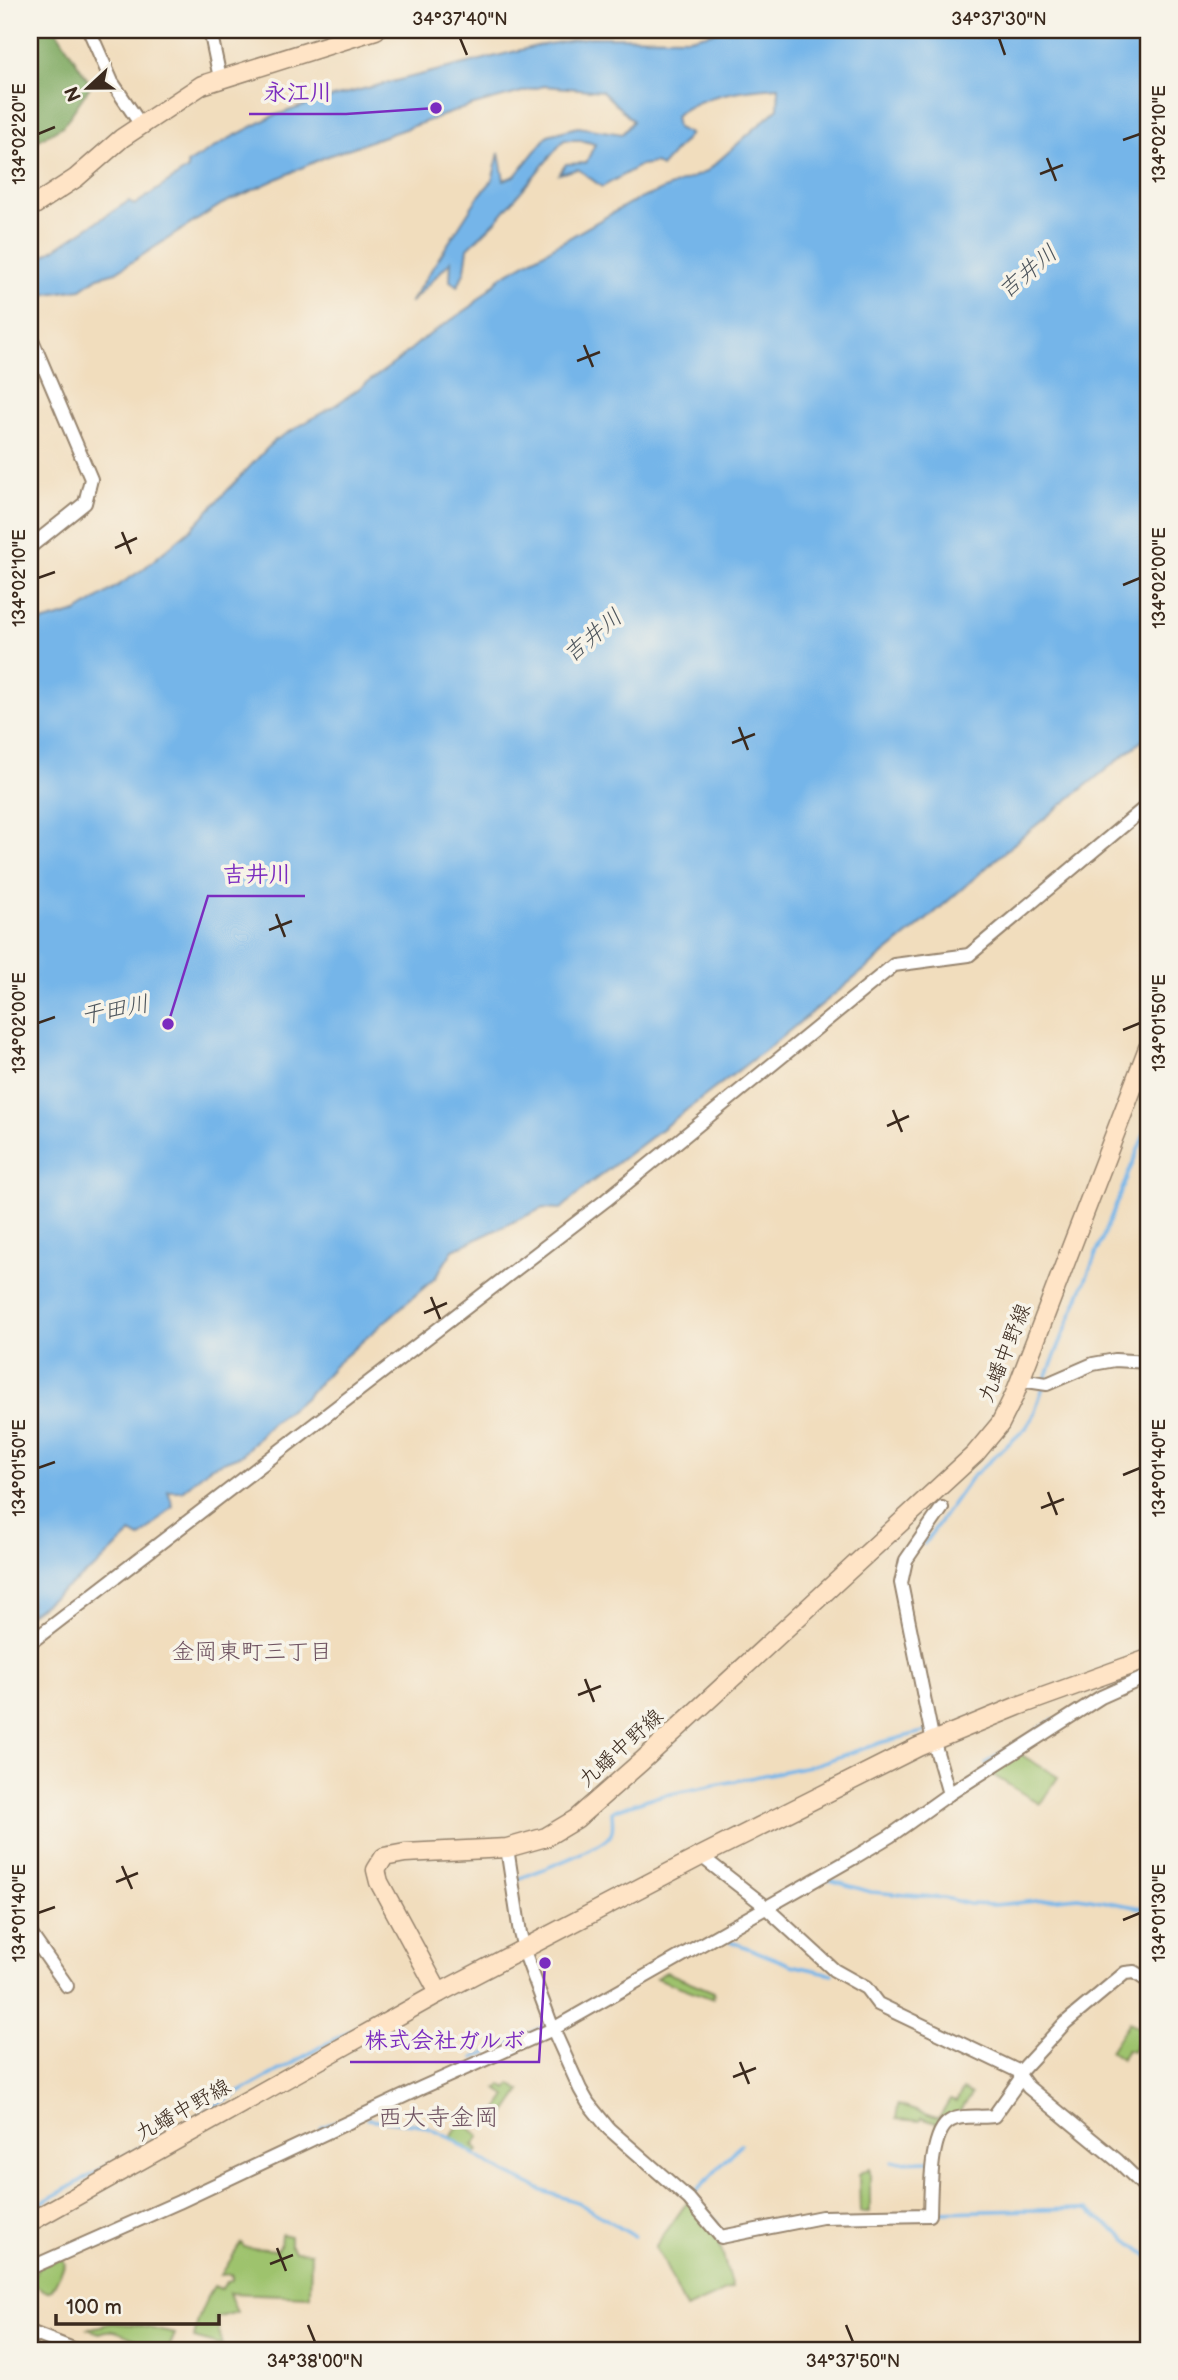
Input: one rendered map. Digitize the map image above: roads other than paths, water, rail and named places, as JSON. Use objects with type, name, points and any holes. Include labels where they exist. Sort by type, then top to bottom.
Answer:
[{"type":"main road","points":[[30,208],[76,178],[122,138],[202,85],[376,30]]},
{"type":"main road","name":"九蟠中野線","points":[[30,2222],[439,1993],[379,1882],[376,1874],[384,1857],[405,1853],[507,1848],[561,1829],[576,1819],[975,1454],[1000,1424],[1020,1380],[1143,1077],[1148,1048]]},
{"type":"main road","points":[[439,1993],[701,1856],[934,1740],[1148,1659]]},
{"type":"street","points":[[89,30],[112,82],[141,125]]},
{"type":"street","points":[[210,30],[220,78]]},
{"type":"street","points":[[30,335],[91,479],[85,503],[30,547]]},
{"type":"street","points":[[30,1643],[606,1200],[894,965],[969,955],[1148,805]]},
{"type":"street","points":[[1020,1380],[1044,1384],[1093,1364],[1115,1360],[1148,1362]]},
{"type":"street","points":[[942,1508],[906,1560],[901,1583],[934,1740],[948,1791]]},
{"type":"street","points":[[30,2268],[179,2202],[551,2025],[890,1836],[948,1791],[1101,1697],[1148,1676]]},
{"type":"street","points":[[507,1848],[524,1948],[551,2025],[580,2089],[598,2116],[689,2199],[720,2236],[822,2217],[930,2212],[934,2156],[944,2126],[955,2119],[994,2116],[1020,2075],[1065,2023],[1125,1973],[1134,1972],[1148,1981]]},
{"type":"street","points":[[701,1856],[764,1906],[834,1970],[866,1988],[878,2004],[1020,2075],[1028,2087],[1118,2161],[1148,2190]]},
{"type":"street","points":[[30,1933],[67,1986]]},
{"type":"street","points":[[30,1959],[43,1951]]},
{"type":"street","points":[[30,2332],[76,2350]]},
{"type":"water","name":"干田川","points":[[724,30],[1148,30],[1148,736],[1024,835],[925,921],[773,1044],[588,1185],[561,1209],[543,1208],[453,1250],[435,1278],[335,1365],[304,1399],[271,1423],[242,1455],[210,1467],[182,1491],[168,1491],[173,1506],[140,1538],[131,1533],[97,1566],[30,1614],[30,625],[77,612],[142,570],[191,529],[274,441],[337,404],[396,362],[423,339],[472,306],[501,277],[630,203],[706,172],[778,108],[779,87],[724,94],[698,102],[675,116],[677,128],[690,134],[661,167],[655,163],[641,165],[602,187],[578,169],[559,174],[566,164],[586,163],[595,144],[564,140],[496,221],[468,248],[465,270],[458,286],[450,281],[451,261],[410,303],[478,197],[492,181],[499,153],[504,180],[515,176],[548,135],[578,127],[622,134],[633,121],[602,91],[544,86],[470,106],[325,157],[222,204],[116,272],[98,277],[81,289],[47,294],[30,302],[30,265],[129,201],[134,205],[188,169],[187,164],[273,116],[371,87],[537,46],[591,37],[689,38]]},
{"type":"waterway","points":[[924,1544],[971,1478],[1026,1428],[1033,1417],[1046,1378],[1148,1125]]},
{"type":"waterway","points":[[986,1763],[1053,1720]]},
{"type":"waterway","points":[[515,1880],[596,1846],[611,1834],[612,1812],[615,1810],[651,1798],[814,1765],[883,1742],[927,1731]]},
{"type":"waterway","points":[[823,1878],[871,1892],[945,1898],[969,1904],[994,1905],[1078,1897],[1148,1909]]},
{"type":"waterway","points":[[725,1939],[791,1965],[832,1974]]},
{"type":"waterway","points":[[30,2209],[391,2008]]},
{"type":"waterway","points":[[474,2058],[550,2024]]},
{"type":"waterway","points":[[367,2119],[416,2124],[431,2129],[452,2139],[492,2166],[543,2191],[577,2202],[634,2236]]},
{"type":"waterway","points":[[321,2128],[336,2121]]},
{"type":"waterway","points":[[692,2196],[741,2144]]},
{"type":"waterway","points":[[892,2162],[929,2161]]},
{"type":"waterway","points":[[704,2208],[717,2223]]},
{"type":"waterway","points":[[931,2212],[1087,2209],[1148,2256]]},
{"type":"waterway","points":[[77,2346],[88,2350]]},
{"type":"place","name":"永江川","points":[[436,108]]},
{"type":"place","name":"吉井川","points":[[168,1024]]},
{"type":"place","name":"株式会社ガルボ","points":[[545,1963]]},
{"type":"district","name":"金岡東町三丁目","points":[[252,1652]]},
{"type":"district","name":"西大寺金岡","points":[[438,2117]]}]
